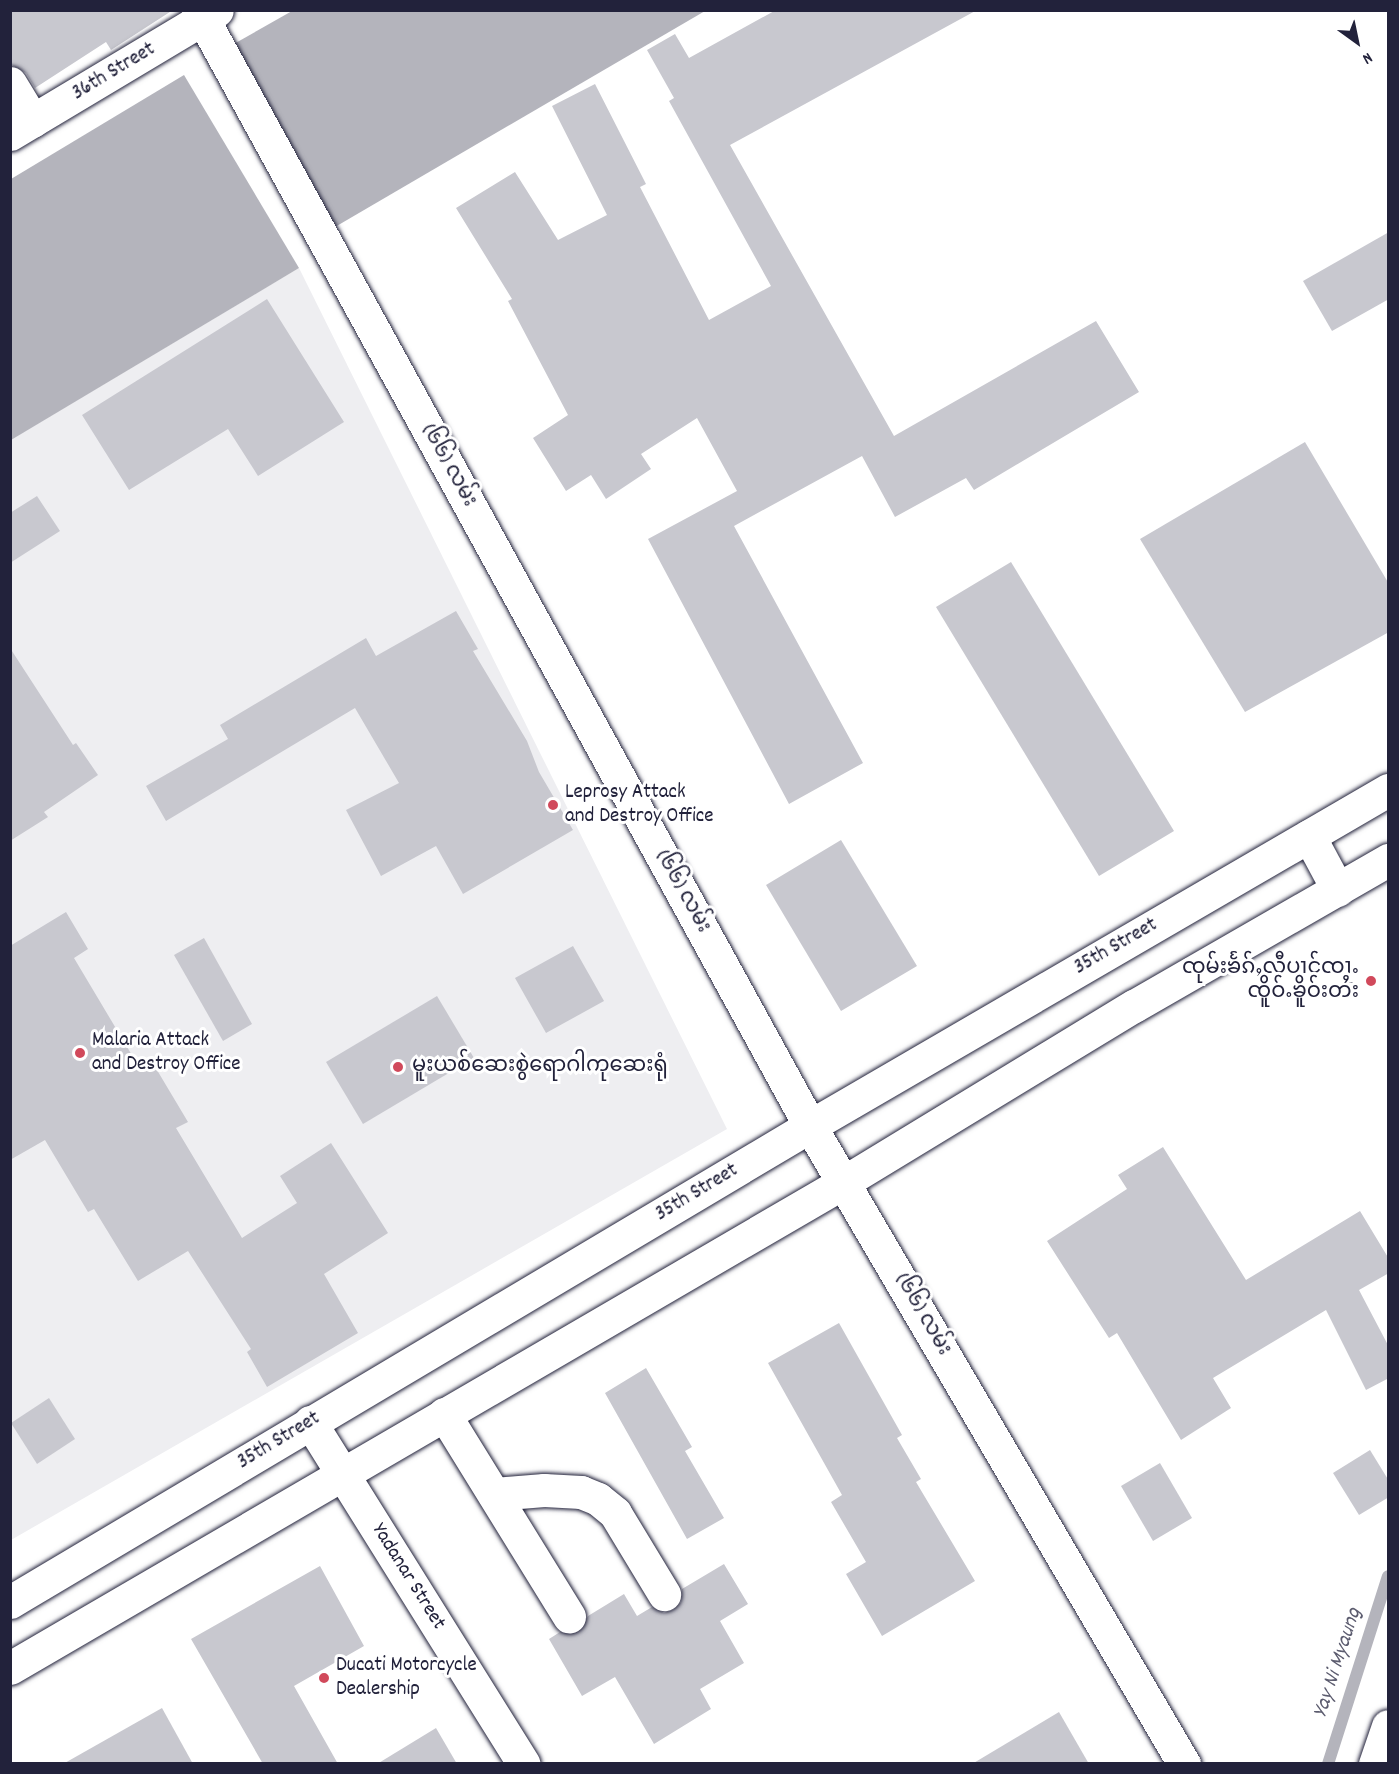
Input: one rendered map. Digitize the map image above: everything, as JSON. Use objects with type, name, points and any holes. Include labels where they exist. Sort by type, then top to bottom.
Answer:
[{"type":"main road","name":"36th Street","points":[[22,127],[206,13]]},
{"type":"main road","name":"(၆၆) လမ်း","points":[[206,13],[810,1126],[1184,1764]]},
{"type":"main road","points":[[10,83],[22,127]]},
{"type":"main road","name":"35th Street","points":[[10,1602],[810,1126],[1389,790]]},
{"type":"main road","points":[[1309,836],[1338,890]]},
{"type":"main road","points":[[10,1668],[843,1182],[1134,1006],[1389,860]]},
{"type":"main road","points":[[444,1414],[569,1616]]},
{"type":"main road","name":"Yadanar Street","points":[[310,1422],[524,1764]]},
{"type":"main road","points":[[494,1494],[544,1490],[581,1492],[598,1498],[615,1513],[664,1594]]},
{"type":"main road","points":[[1375,1764],[1389,1726]]},
{"type":"shaded area","points":[[292,11],[705,11],[335,227],[232,45]]},
{"type":"shaded area","points":[[184,75],[299,268],[11,440],[11,179]]},
{"type":"shaded area","points":[[299,268],[727,1129],[11,1540],[10,440]]},
{"type":"building","points":[[10,10],[173,10],[111,50],[106,42],[35,88],[26,73],[10,64]]},
{"type":"building","points":[[776,10],[977,10],[730,145],[894,436],[1096,321],[1139,392],[974,490],[966,478],[895,517],[862,456],[734,526],[863,763],[789,804],[648,539],[737,491],[697,418],[641,454],[651,469],[606,499],[591,475],[566,491],[533,438],[568,415],[508,301],[512,299],[456,208],[515,172],[558,240],[607,215],[552,106],[595,84],[646,184],[640,187],[709,320],[771,286],[669,101],[674,98],[647,50],[675,34],[689,58]]},
{"type":"building","points":[[1389,232],[1389,299],[1332,331],[1303,281]]},
{"type":"building","points":[[267,299],[344,422],[258,476],[228,429],[129,490],[82,415]]},
{"type":"building","points":[[1305,442],[1389,584],[1389,632],[1245,712],[1140,539]]},
{"type":"building","points":[[37,496],[60,531],[10,563],[10,513]]},
{"type":"building","points":[[1011,562],[1174,831],[1099,876],[936,607]]},
{"type":"building","points":[[456,611],[478,649],[473,651],[527,741],[539,772],[573,830],[463,894],[436,846],[381,876],[346,810],[399,783],[355,708],[166,821],[146,786],[228,739],[220,725],[366,638],[376,656]]},
{"type":"building","points":[[10,648],[73,745],[76,743],[98,775],[44,812],[48,817],[10,841]]},
{"type":"building","points":[[841,840],[917,966],[841,1011],[766,885]]},
{"type":"building","points":[[66,912],[88,949],[74,958],[139,1067],[151,1060],[188,1122],[176,1128],[242,1238],[297,1203],[280,1176],[331,1143],[388,1233],[324,1274],[358,1333],[267,1387],[247,1352],[251,1349],[188,1251],[138,1281],[94,1209],[88,1212],[45,1140],[10,1160],[10,946]]},
{"type":"building","points":[[204,938],[252,1024],[223,1041],[174,955]]},
{"type":"building","points":[[573,946],[604,1001],[546,1033],[515,978]]},
{"type":"building","points":[[437,996],[474,1058],[363,1124],[326,1062]]},
{"type":"building","points":[[1163,1147],[1246,1280],[1360,1211],[1389,1259],[1389,1273],[1359,1290],[1389,1347],[1389,1378],[1366,1390],[1326,1310],[1213,1378],[1231,1408],[1181,1440],[1117,1333],[1109,1338],[1047,1241],[1127,1189],[1118,1175]]},
{"type":"building","points":[[839,1323],[902,1435],[897,1438],[921,1479],[916,1482],[975,1581],[882,1636],[846,1574],[866,1562],[831,1502],[842,1495],[768,1363]]},
{"type":"building","points":[[646,1368],[692,1447],[685,1451],[724,1518],[687,1539],[605,1393]]},
{"type":"building","points":[[49,1398],[75,1439],[37,1464],[11,1423]]},
{"type":"building","points":[[1370,1450],[1389,1481],[1389,1497],[1359,1515],[1333,1473]]},
{"type":"building","points":[[1160,1463],[1192,1518],[1153,1541],[1121,1486]]},
{"type":"building","points":[[724,1564],[748,1604],[720,1621],[744,1663],[700,1689],[711,1709],[654,1744],[615,1677],[582,1696],[549,1639],[560,1632],[578,1632],[588,1616],[624,1594],[637,1616],[652,1607],[664,1613],[673,1610],[681,1602],[682,1589]]},
{"type":"building","points":[[320,1566],[364,1646],[294,1686],[338,1764],[263,1764],[191,1639]]},
{"type":"building","points":[[162,1708],[193,1764],[63,1764]]},
{"type":"building","points":[[1059,1712],[1089,1764],[972,1764]]},
{"type":"building","points":[[436,1728],[457,1764],[377,1764]]},
{"type":"waterway","name":"Yay Ni Myaung","points":[[1328,1764],[1388,1576]]},
{"type":"place","name":"Leprosy Attack and Destroy Office","points":[[553,805]]},
{"type":"place","name":"ၸုမ်းၶႅၵ်ႇလီပၢင်ၸႃႉ ၸိူဝ်ႉၶိူဝ်းတႆး","points":[[1371,981]]},
{"type":"place","name":"Malaria Attack and Destroy Office","points":[[80,1053]]},
{"type":"place","name":"မူးယစ်ဆေးစွဲရောဂါကုဆေးရုံ","points":[[398,1067]]},
{"type":"place","name":"Ducati Motorcycle Dealership","points":[[324,1678]]}]
